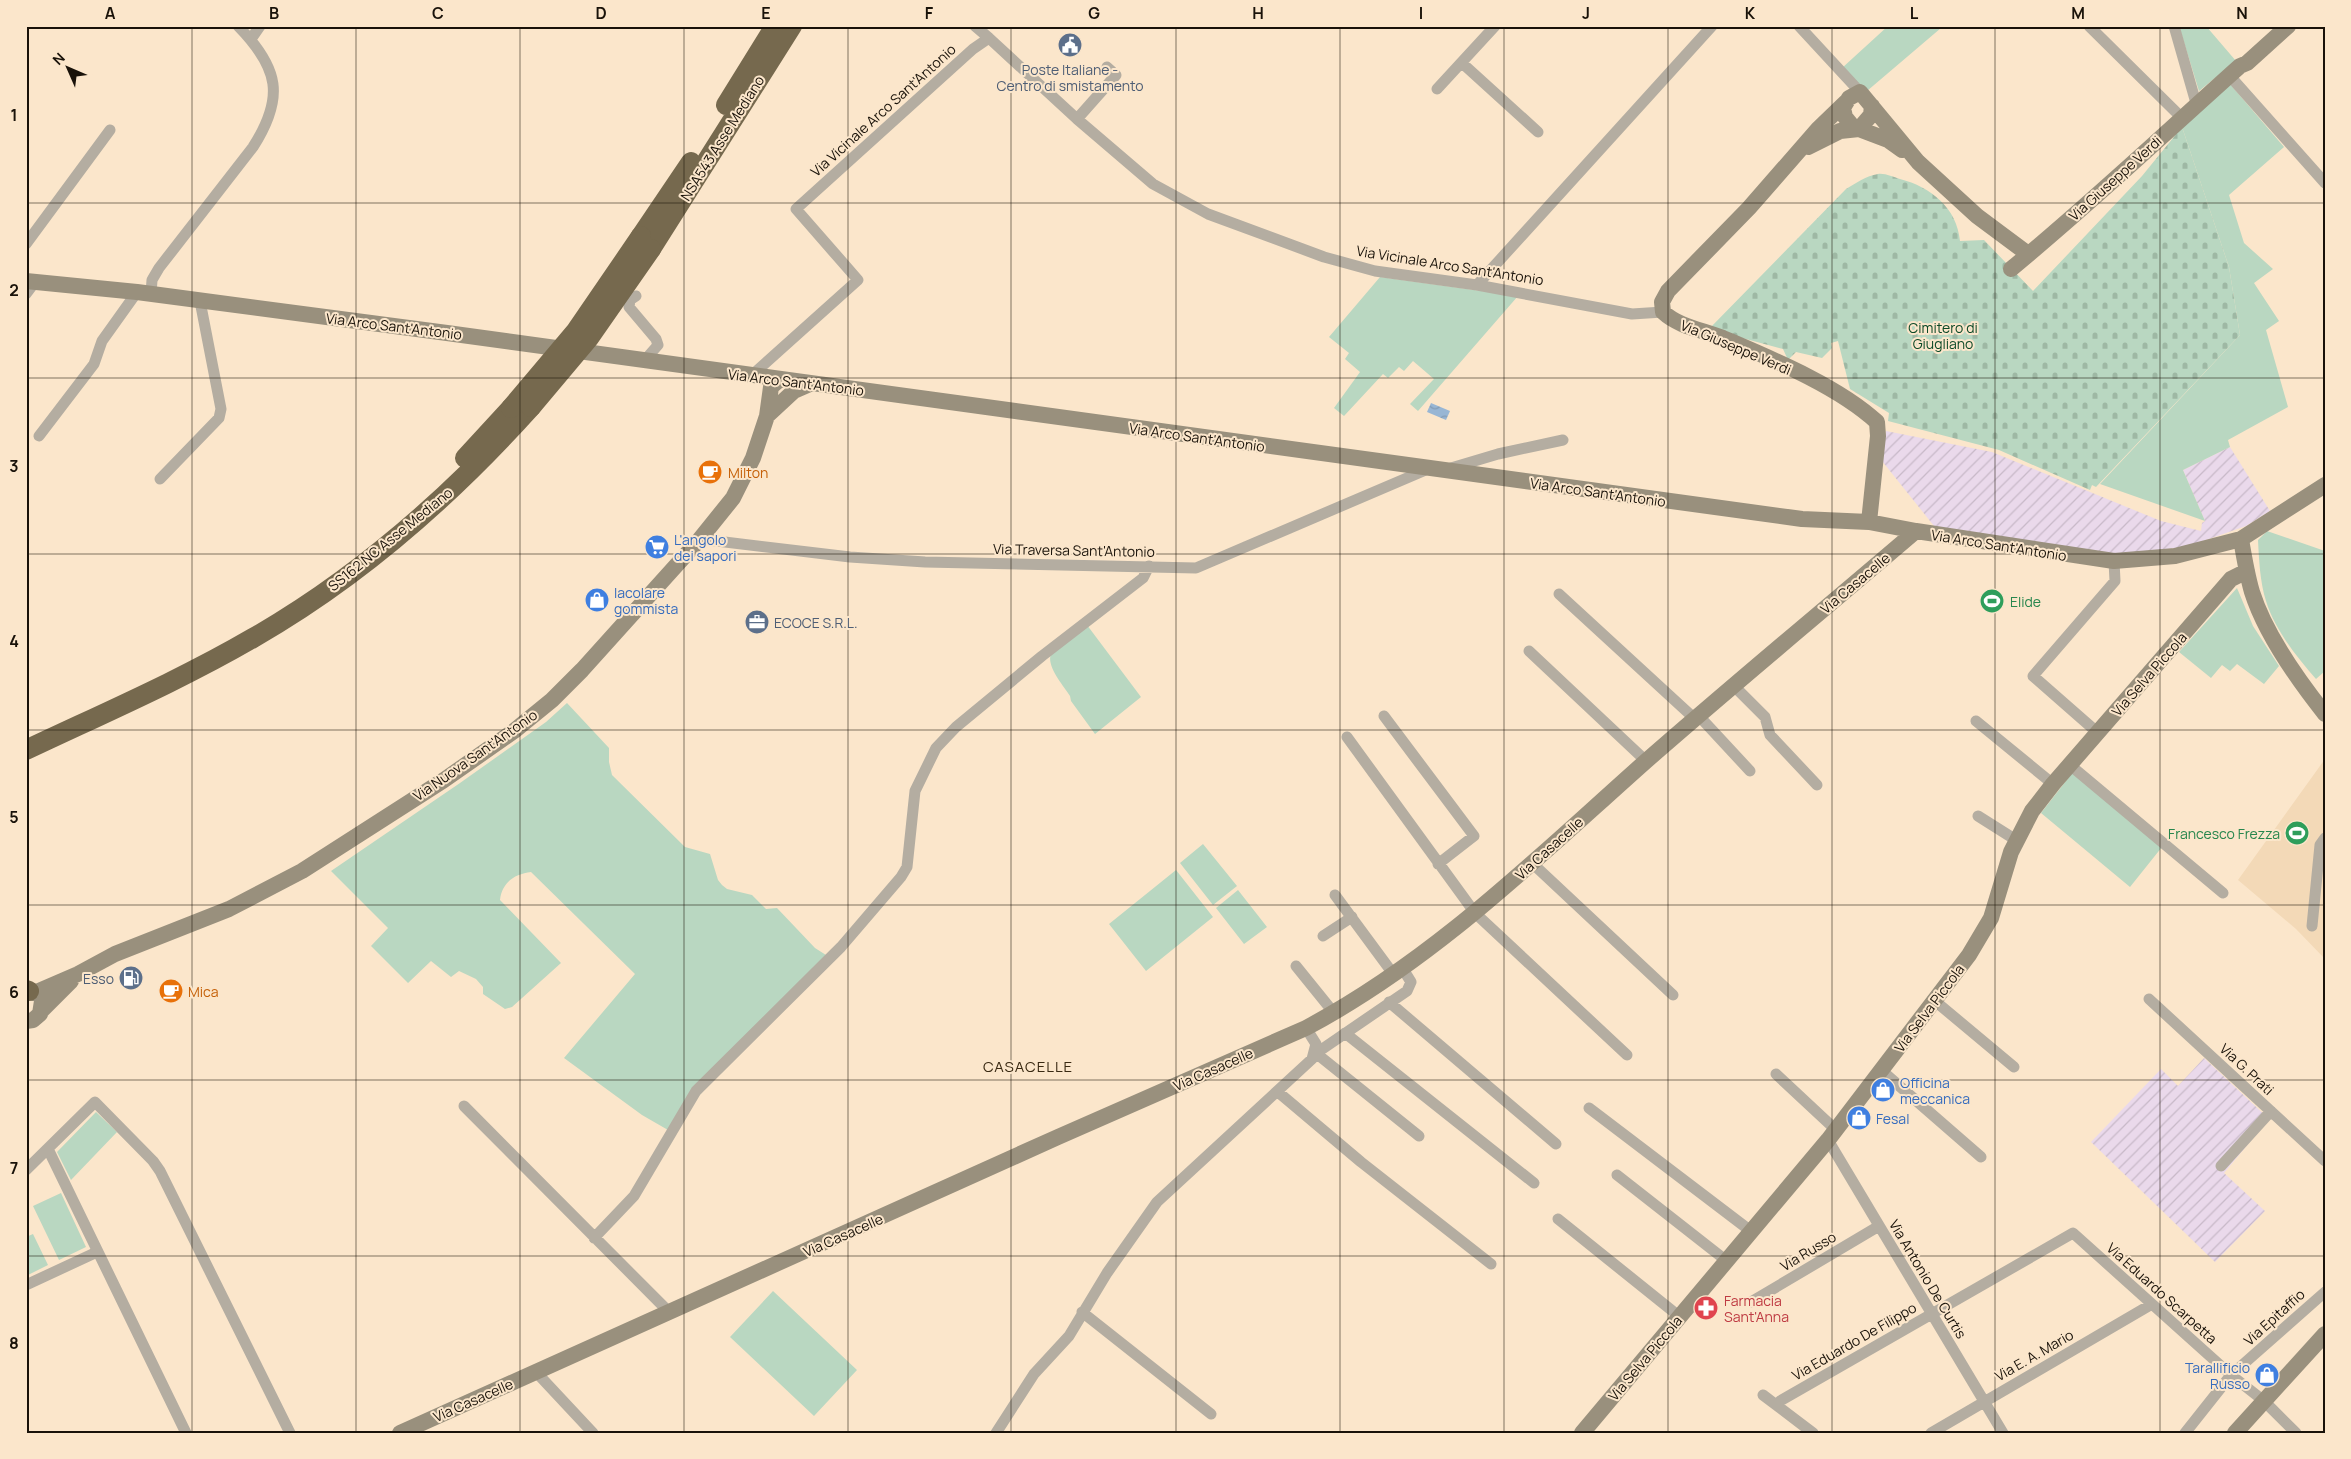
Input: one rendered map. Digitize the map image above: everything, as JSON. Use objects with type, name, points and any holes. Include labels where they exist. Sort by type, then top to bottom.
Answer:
[{"type":"highway","name":"NSA543 Asse Mediano","points":[[646,243],[704,142],[775,26]]},
{"type":"highway","name":"NSA543 Asse Mediano","points":[[646,243],[792,26]]},
{"type":"highway","name":"SS162 NC Asse Mediano","points":[[26,750],[141,696],[253,638],[335,584],[443,488],[495,446],[531,407],[589,338],[646,243]]},
{"type":"highway","name":"SS162 NC Asse Mediano","points":[[443,488],[576,330],[646,243]]},
{"type":"highway","name":"SS162 NC Asse Mediano","points":[[26,735],[218,644],[305,590],[399,527]]},
{"type":"street","points":[[39,436],[94,364],[102,341],[144,294],[159,268],[253,147],[265,128],[273,106],[274,84],[268,65],[250,39],[238,26]]},
{"type":"street","points":[[250,39],[260,26]]},
{"type":"street","points":[[975,26],[989,38]]},
{"type":"street","points":[[1437,89],[1494,26]]},
{"type":"street","points":[[1477,285],[1712,26]]},
{"type":"street","points":[[1799,26],[1860,92],[1918,162]]},
{"type":"street","points":[[2090,26],[2181,117]]},
{"type":"street","points":[[2174,26],[2196,103]]},
{"type":"street","name":"Via Giuseppe Verdi","points":[[2011,268],[2131,166],[2196,103],[2229,75],[2247,63],[2288,26]]},
{"type":"street","name":"Via Vicinale Arco Sant'Antonio","points":[[746,376],[858,280],[796,209],[989,38],[1077,119],[1153,184],[1208,214],[1324,257],[1374,271],[1477,285],[1632,314],[1663,312]]},
{"type":"street","points":[[1462,63],[1538,132]]},
{"type":"street","points":[[1077,119],[1116,75],[1107,67]]},
{"type":"street","points":[[2229,75],[2325,183]]},
{"type":"street","points":[[1663,312],[1662,302],[1668,291],[1797,154],[1818,129],[1846,102],[1860,92]]},
{"type":"street","points":[[1846,102],[1844,113],[1856,128],[1888,140],[1918,162],[1977,216],[2028,254]]},
{"type":"street","points":[[1797,154],[1822,138],[1840,131],[1856,128],[1871,115],[1872,106]]},
{"type":"street","points":[[26,244],[110,130]]},
{"type":"street","name":"Via Arco Sant'Antonio","points":[[29,285],[144,294],[200,301],[1802,519],[1869,522],[1916,532],[2114,561],[2175,556],[2241,539],[2325,485]]},
{"type":"street","points":[[636,296],[630,300],[629,307],[656,339],[658,346],[644,361]]},
{"type":"street","points":[[160,480],[219,418],[221,409],[200,301]]},
{"type":"street","name":"Via Giuseppe Verdi","points":[[1663,312],[1672,320],[1720,337],[1786,366],[1859,406],[1877,422],[1878,436],[1869,522]]},
{"type":"street","points":[[746,376],[758,390],[767,416]]},
{"type":"street","points":[[767,416],[771,387],[779,380]]},
{"type":"street","points":[[767,416],[794,391],[810,384]]},
{"type":"street","name":"Via Nuova Sant'Antonio","points":[[29,991],[78,974],[131,947],[229,909],[302,871],[436,785],[514,731],[552,700],[582,670],[700,539],[733,498],[744,478],[767,416]]},
{"type":"street","name":"Via Traversa Sant'Antonio","points":[[700,539],[850,557],[925,562],[1196,568],[1435,470],[1563,440]]},
{"type":"street","name":"Via Casacelle","points":[[407,1432],[1058,1137],[1306,1028],[1334,1013],[1398,972],[1475,913],[1646,761],[1916,532]]},
{"type":"street","points":[[2241,539],[2253,593],[2265,622],[2283,654],[2325,714]]},
{"type":"street","points":[[2098,733],[2033,676],[2115,581],[2114,561]]},
{"type":"street","points":[[594,1238],[634,1196],[696,1091],[842,946],[901,877],[907,866],[915,791],[936,748],[956,727],[1042,656],[1143,578],[1149,566]]},
{"type":"street","name":"Via Selva Piccola","points":[[1582,1433],[1728,1262],[1832,1135],[1984,932],[2016,840],[2032,812],[2053,784],[2231,579],[2247,571]]},
{"type":"street","points":[[1559,594],[1697,718],[1750,770]]},
{"type":"street","points":[[1529,651],[1646,761]]},
{"type":"street","points":[[1734,686],[1765,716],[1770,735],[1817,784]]},
{"type":"street","points":[[1384,716],[1474,836],[1438,864]]},
{"type":"street","points":[[1976,721],[2053,784]]},
{"type":"street","points":[[1346,737],[1475,913],[1627,1055]]},
{"type":"street","points":[[2070,765],[2222,893]]},
{"type":"street","points":[[1978,816],[2016,840]]},
{"type":"street","points":[[2312,926],[2320,845],[2325,838]]},
{"type":"street","points":[[1532,863],[1673,995]]},
{"type":"street","points":[[996,1433],[1034,1374],[1069,1336],[1082,1312],[1157,1202],[1278,1092],[1316,1054],[1407,990],[1411,985],[1352,917],[1335,894]]},
{"type":"street","points":[[1323,936],[1352,917]]},
{"type":"street","points":[[1296,966],[1334,1013]]},
{"type":"street","name":"Via Nuova Sant'Antonio","points":[[27,1022],[37,1018],[42,1010],[78,974]]},
{"type":"street","name":"Via Nuova Sant'Antonio","points":[[29,991],[41,1000],[42,1010]]},
{"type":"street","name":"Via G. Prati","points":[[2149,999],[2325,1161]]},
{"type":"street","points":[[1934,1000],[2014,1067]]},
{"type":"street","points":[[1389,1002],[1556,1144]]},
{"type":"street","points":[[1306,1028],[1316,1044],[1316,1054]]},
{"type":"street","points":[[1345,1034],[1534,1183]]},
{"type":"street","points":[[1316,1054],[1419,1136]]},
{"type":"street","points":[[1881,1070],[1981,1157]]},
{"type":"street","name":"Via Antonio De Curtis","points":[[1776,1074],[1832,1135],[1879,1226],[2003,1433]]},
{"type":"street","points":[[1278,1092],[1361,1162],[1491,1264]]},
{"type":"street","points":[[26,1170],[95,1102],[153,1161],[290,1433]]},
{"type":"street","points":[[464,1106],[669,1312]]},
{"type":"street","points":[[1589,1108],[1752,1232]]},
{"type":"street","points":[[2220,1166],[2271,1111]]},
{"type":"street","points":[[48,1149],[186,1433]]},
{"type":"street","points":[[1617,1175],[1728,1262]]},
{"type":"street","points":[[1558,1219],[1680,1317]]},
{"type":"street","name":"Via Russo","points":[[1751,1302],[1879,1226]]},
{"type":"street","name":"Via Eduardo De Filippo","points":[[1780,1401],[2074,1233]]},
{"type":"street","name":"Via Eduardo Scarpetta","points":[[2074,1233],[2231,1375],[2264,1401],[2296,1433]]},
{"type":"street","points":[[26,1286],[97,1252]]},
{"type":"street","name":"Via Epitaffio","points":[[2185,1433],[2231,1375],[2325,1292]]},
{"type":"street","name":"Via E. A. Mario","points":[[1931,1433],[2152,1304]]},
{"type":"street","points":[[1082,1312],[1211,1414]]},
{"type":"street","points":[[2235,1433],[2325,1334]]},
{"type":"street","points":[[536,1372],[593,1433]]},
{"type":"street","points":[[1763,1395],[1813,1433]]},
{"type":"shaded area","points":[[1886,431],[1992,452],[2161,521],[2201,531],[2202,523],[2205,521],[2183,470],[2230,447],[2270,511],[2246,526],[2186,547],[2102,556],[1938,531],[1882,461]]},
{"type":"shaded area","points":[[2325,759],[2325,959],[2296,929],[2238,880]]},
{"type":"shaded area","points":[[2204,1058],[2269,1119],[2224,1173],[2265,1211],[2215,1262],[2091,1142],[2161,1069],[2178,1086]]},
{"type":"green space","points":[[1888,26],[1941,28],[1867,91],[1842,68]]},
{"type":"green space","points":[[2179,26],[2206,26],[2236,61],[2199,91]]},
{"type":"green space","points":[[2230,84],[2284,147],[2229,195],[2244,243],[2273,269],[2254,283],[2279,321],[2266,330],[2288,407],[2228,440],[2230,447],[2183,470],[2205,521],[2100,484],[2240,335],[2229,267],[2182,127]]},
{"type":"green space","name":"Cimitero di Giugliano","points":[[2182,127],[2229,267],[2240,335],[2096,487],[2092,485],[2090,490],[1999,450],[1888,421],[1889,413],[1850,389],[1838,341],[1831,343],[1832,348],[1822,358],[1796,352],[1788,360],[1783,349],[1709,329],[1846,189],[1865,178],[1878,174],[1911,183],[1932,193],[1948,209],[1954,219],[1960,241],[1984,240],[2033,291],[2142,176]]},
{"type":"green space","points":[[1380,277],[1518,296],[1418,411],[1410,404],[1434,379],[1413,361],[1404,371],[1399,367],[1388,378],[1383,374],[1344,416],[1334,408],[1360,372],[1345,359],[1349,353],[1329,337]]},
{"type":"green space","points":[[2267,531],[2325,551],[2325,671],[2316,679],[2294,652],[2281,632],[2266,601],[2261,579],[2258,540]]},
{"type":"green space","points":[[2237,588],[2253,626],[2279,666],[2264,684],[2237,664],[2230,671],[2222,665],[2211,678],[2179,652]]},
{"type":"green space","points":[[1087,625],[1141,697],[1095,734],[1071,701],[1070,696],[1053,670],[1050,659],[1051,654]]},
{"type":"green space","points":[[567,703],[609,748],[609,762],[612,775],[685,847],[710,854],[718,880],[722,885],[727,889],[752,895],[766,909],[777,908],[815,948],[826,955],[668,1130],[642,1115],[564,1058],[635,974],[531,872],[510,880],[503,888],[500,900],[561,963],[512,1007],[505,1009],[483,994],[483,987],[476,979],[459,971],[451,977],[431,961],[408,983],[371,946],[388,928],[331,871],[546,722]]},
{"type":"green space","points":[[2073,772],[2162,847],[2130,887],[2041,813]]},
{"type":"green space","points":[[1203,844],[1237,886],[1213,905],[1180,863]]},
{"type":"green space","points":[[1176,870],[1213,917],[1146,971],[1109,924]]},
{"type":"green space","points":[[1238,890],[1267,927],[1244,944],[1216,908]]},
{"type":"green space","points":[[96,1112],[117,1132],[71,1180],[57,1152]]},
{"type":"green space","points":[[61,1193],[86,1247],[59,1260],[33,1206]]},
{"type":"green space","points":[[33,1234],[48,1265],[26,1276],[26,1237]]},
{"type":"green space","points":[[773,1291],[857,1370],[814,1416],[730,1337]]},
{"type":"water","points":[[1431,403],[1450,411],[1446,420],[1427,412]]},
{"type":"place","name":"Poste Italiane - Centro di smistamento","points":[[1070,45]]},
{"type":"place","name":"Milton","points":[[710,472]]},
{"type":"place","name":"L'angolo dei sapori","points":[[657,547]]},
{"type":"place","name":"Iacolare gommista","points":[[597,600]]},
{"type":"place","name":"Elide","points":[[1992,601]]},
{"type":"place","name":"ECOCE S.R.L.","points":[[757,622]]},
{"type":"place","name":"Francesco Frezza","points":[[2297,833]]},
{"type":"place","name":"Esso","points":[[131,978]]},
{"type":"place","name":"Mica","points":[[171,991]]},
{"type":"place","name":"Officina meccanica","points":[[1883,1090]]},
{"type":"place","name":"Fesal","points":[[1859,1118]]},
{"type":"place","name":"Farmacia Sant'Anna","points":[[1706,1308]]},
{"type":"place","name":"Tarallificio Russo","points":[[2267,1375]]},
{"type":"district","name":"CASACELLE","points":[[1028,1066]]}]
